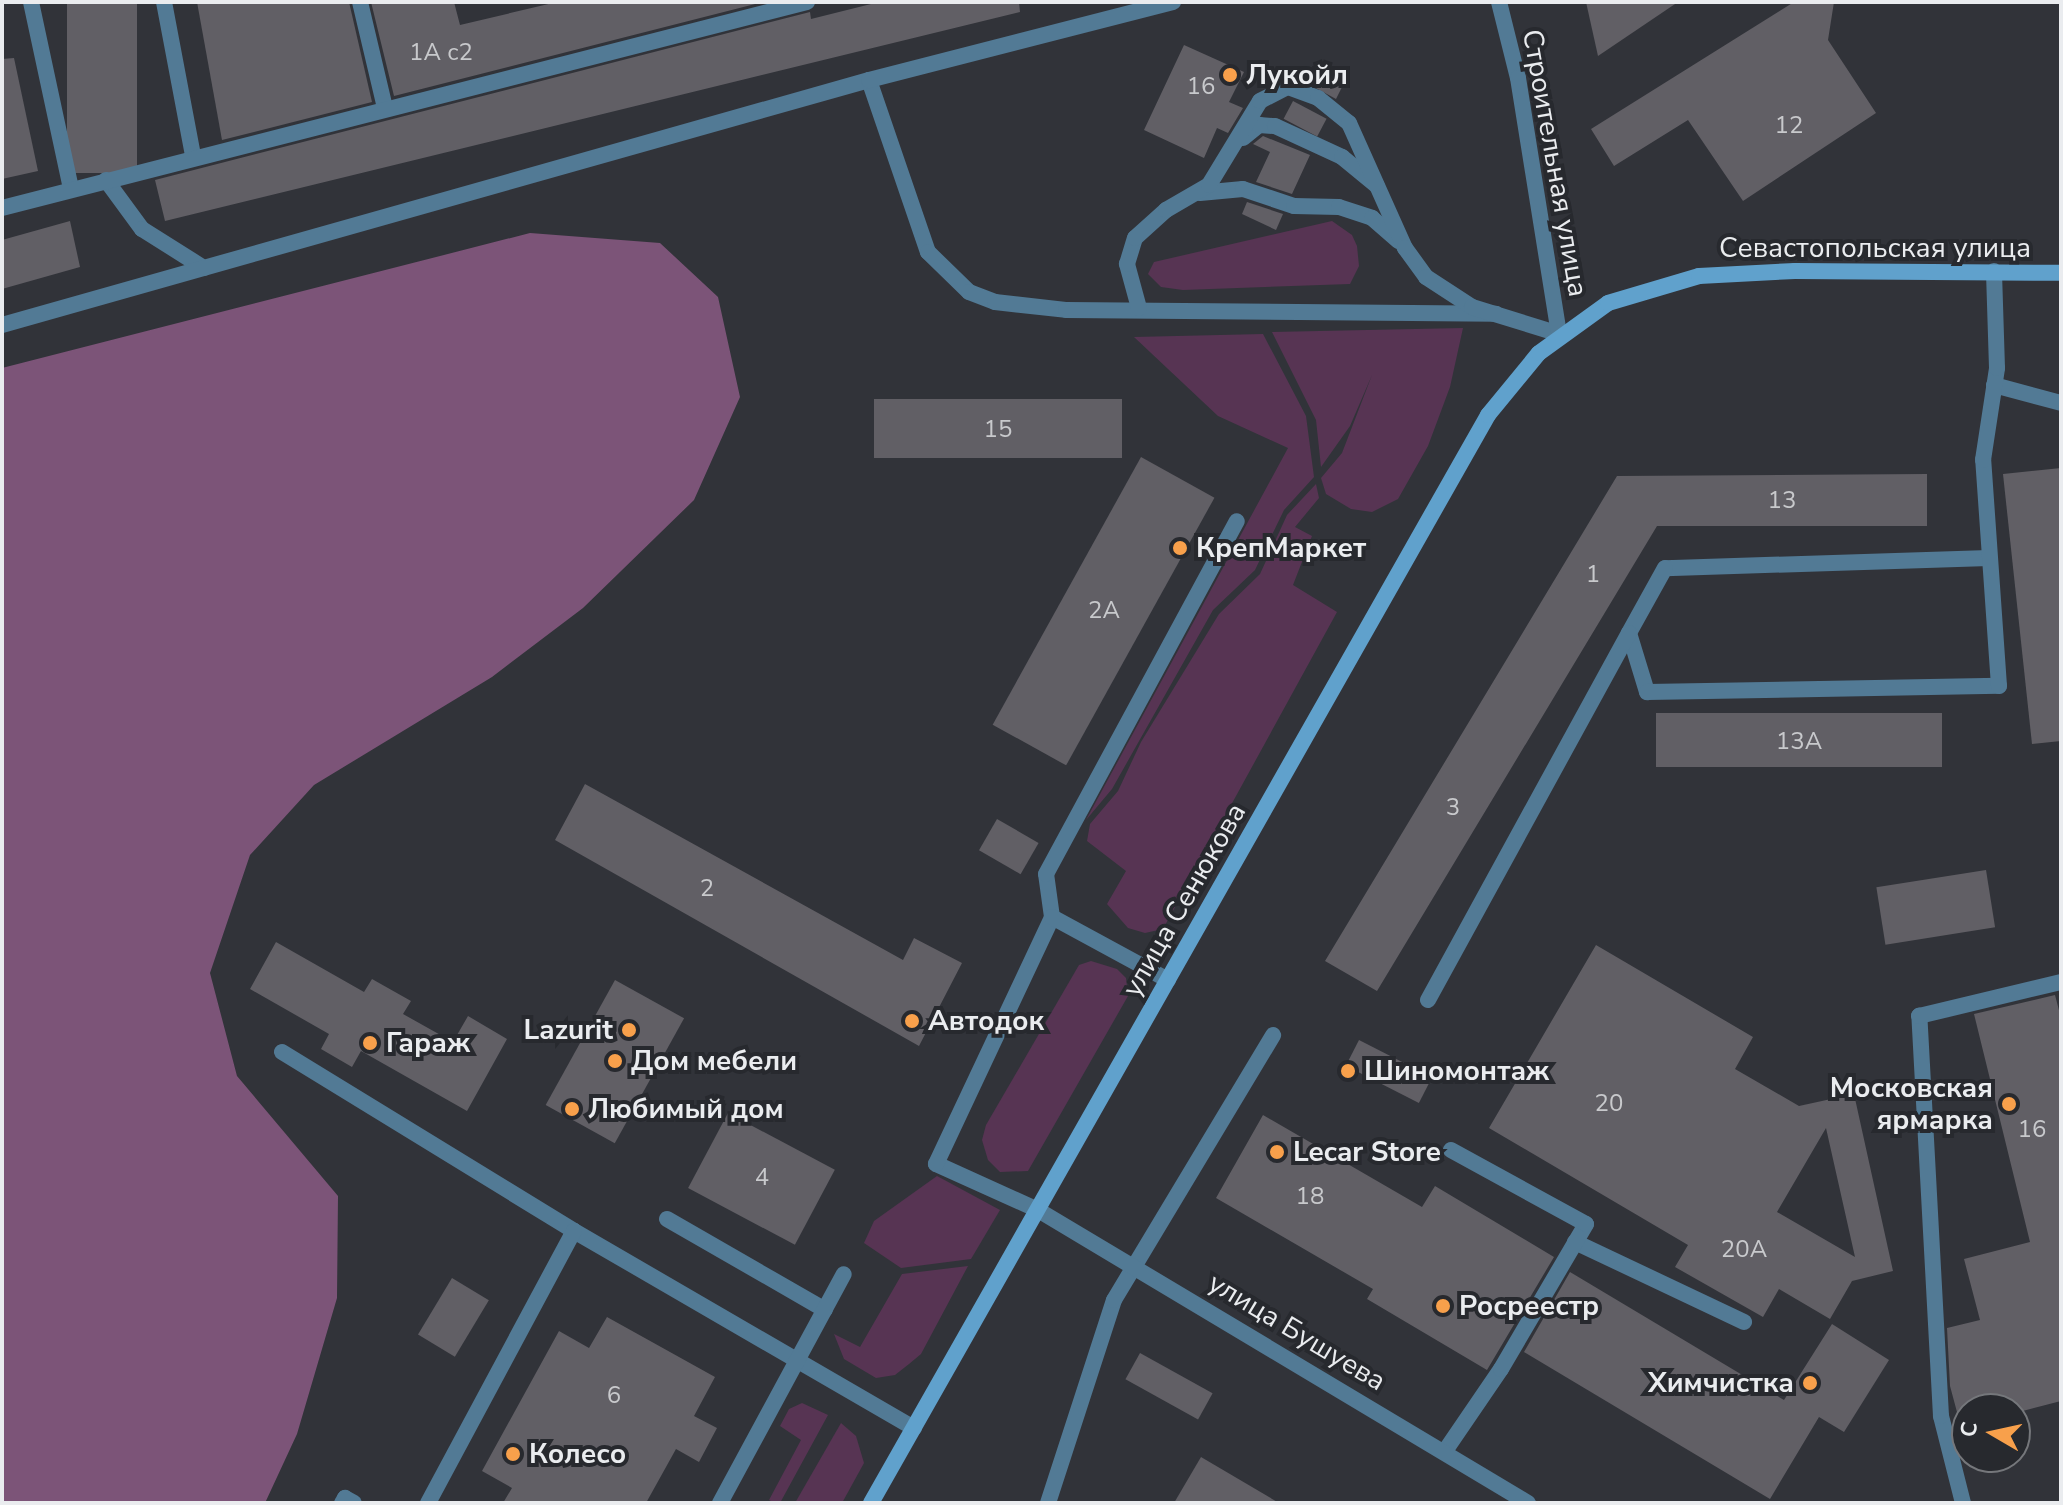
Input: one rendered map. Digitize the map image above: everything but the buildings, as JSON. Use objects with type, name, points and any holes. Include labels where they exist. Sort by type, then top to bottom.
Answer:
[{"type":"main road","name":"Севастопольская улица","points":[[1559,334],[1608,303],[1699,276],[1994,271],[2061,273]]},
{"type":"main road","name":"улица Сенюкова","points":[[871,1503],[1488,415],[1559,334]]},
{"type":"street","points":[[31,2],[71,189]]},
{"type":"street","points":[[164,2],[193,156]]},
{"type":"street","points":[[360,2],[385,108]]},
{"type":"street","points":[[2,208],[193,156],[807,2]]},
{"type":"street","points":[[2,325],[869,80],[1173,2]]},
{"type":"street","name":"Строительная улица","points":[[1499,2],[1518,78],[1559,334]]},
{"type":"street","points":[[869,80],[928,252],[969,292],[1019,306],[1496,314]]},
{"type":"street","points":[[1139,308],[1127,264],[1135,238],[1166,210],[1195,194],[1217,176],[1260,101],[1288,87],[1340,112],[1365,149],[1405,248]]},
{"type":"street","points":[[1231,151],[1252,128],[1275,126],[1342,157],[1381,190]]},
{"type":"street","points":[[106,180],[142,229],[204,268]]},
{"type":"street","points":[[1195,194],[1243,189],[1294,206],[1339,207],[1372,218],[1405,248],[1449,296],[1559,334]]},
{"type":"street","points":[[1629,633],[1647,692],[1999,686],[1983,460],[1994,385],[1994,271]]},
{"type":"street","points":[[1994,385],[2061,403]]},
{"type":"street","points":[[1168,980],[1052,917],[1046,874],[1237,521]]},
{"type":"street","points":[[1428,1000],[1665,568],[1989,558]]},
{"type":"street","name":"улица Бушуева","points":[[1052,917],[936,1164],[1038,1210],[1528,1503]]},
{"type":"street","points":[[1963,1503],[1941,1416],[1919,1016],[2061,982]]},
{"type":"street","points":[[1048,1503],[1077,1426],[1114,1300],[1273,1035]]},
{"type":"street","points":[[282,1052],[574,1231],[914,1428]]},
{"type":"street","points":[[1445,1451],[1501,1369],[1586,1224],[1451,1150]]},
{"type":"street","points":[[667,1219],[825,1310]]},
{"type":"street","points":[[428,1503],[574,1231]]},
{"type":"street","points":[[1575,1242],[1744,1322]]},
{"type":"street","points":[[720,1503],[844,1274]]},
{"type":"street","points":[[342,1503],[345,1498],[354,1503]]},
{"type":"shaded area","points":[[1332,221],[1352,235],[1357,246],[1359,266],[1350,284],[1183,290],[1161,287],[1148,274],[1154,262]]},
{"type":"shaded area","points":[[530,233],[660,243],[718,297],[740,397],[694,500],[583,608],[492,677],[314,785],[250,855],[210,973],[237,1076],[338,1196],[337,1298],[297,1434],[265,1503],[2,1503],[2,368]]},
{"type":"shaded area","points":[[1463,328],[1450,387],[1428,446],[1398,499],[1372,512],[1351,509],[1326,494],[1321,478],[1342,453],[1372,375],[1350,426],[1321,467],[1316,420],[1272,332]]},
{"type":"shaded area","points":[[1263,334],[1306,416],[1314,477],[1284,510],[1255,570],[1213,610],[1112,789],[1086,820],[1288,448],[1218,416],[1134,337]]},
{"type":"shaded area","points":[[1316,484],[1319,498],[1295,527],[1312,536],[1293,585],[1337,612],[1163,929],[1145,933],[1128,928],[1107,904],[1126,871],[1087,841],[1090,824],[1118,791],[1141,742],[1219,614],[1260,574],[1287,515]]},
{"type":"shaded area","points":[[1091,961],[1117,969],[1126,978],[1128,996],[1028,1171],[1000,1172],[988,1160],[982,1140],[986,1125],[1079,965]]},
{"type":"shaded area","points":[[937,1176],[1000,1210],[971,1259],[901,1268],[864,1243],[874,1221]]},
{"type":"shaded area","points":[[968,1266],[921,1354],[895,1375],[876,1378],[844,1359],[834,1334],[860,1347],[902,1274]]},
{"type":"shaded area","points":[[802,1403],[828,1415],[780,1503],[775,1503],[769,1500],[801,1440],[780,1426],[789,1409]]},
{"type":"shaded area","points":[[841,1423],[856,1436],[864,1463],[842,1503],[795,1503]]},
{"type":"place","name":"Лукойл","points":[[1230,75]]},
{"type":"place","name":"КрепМаркет","points":[[1180,548]]},
{"type":"place","name":"Автодок","points":[[912,1021]]},
{"type":"place","name":"Lazurit","points":[[629,1030]]},
{"type":"place","name":"Гараж","points":[[370,1043]]},
{"type":"place","name":"Дом мебели","points":[[615,1061]]},
{"type":"place","name":"Шиномонтаж","points":[[1348,1071]]},
{"type":"place","name":"Московская ярмарка","points":[[2009,1104]]},
{"type":"place","name":"Любимый дом","points":[[572,1109]]},
{"type":"place","name":"Lecar Store","points":[[1277,1152]]},
{"type":"place","name":"Росреестр","points":[[1443,1306]]},
{"type":"place","name":"Химчистка","points":[[1810,1383]]},
{"type":"place","name":"Колесо","points":[[513,1454]]}]
